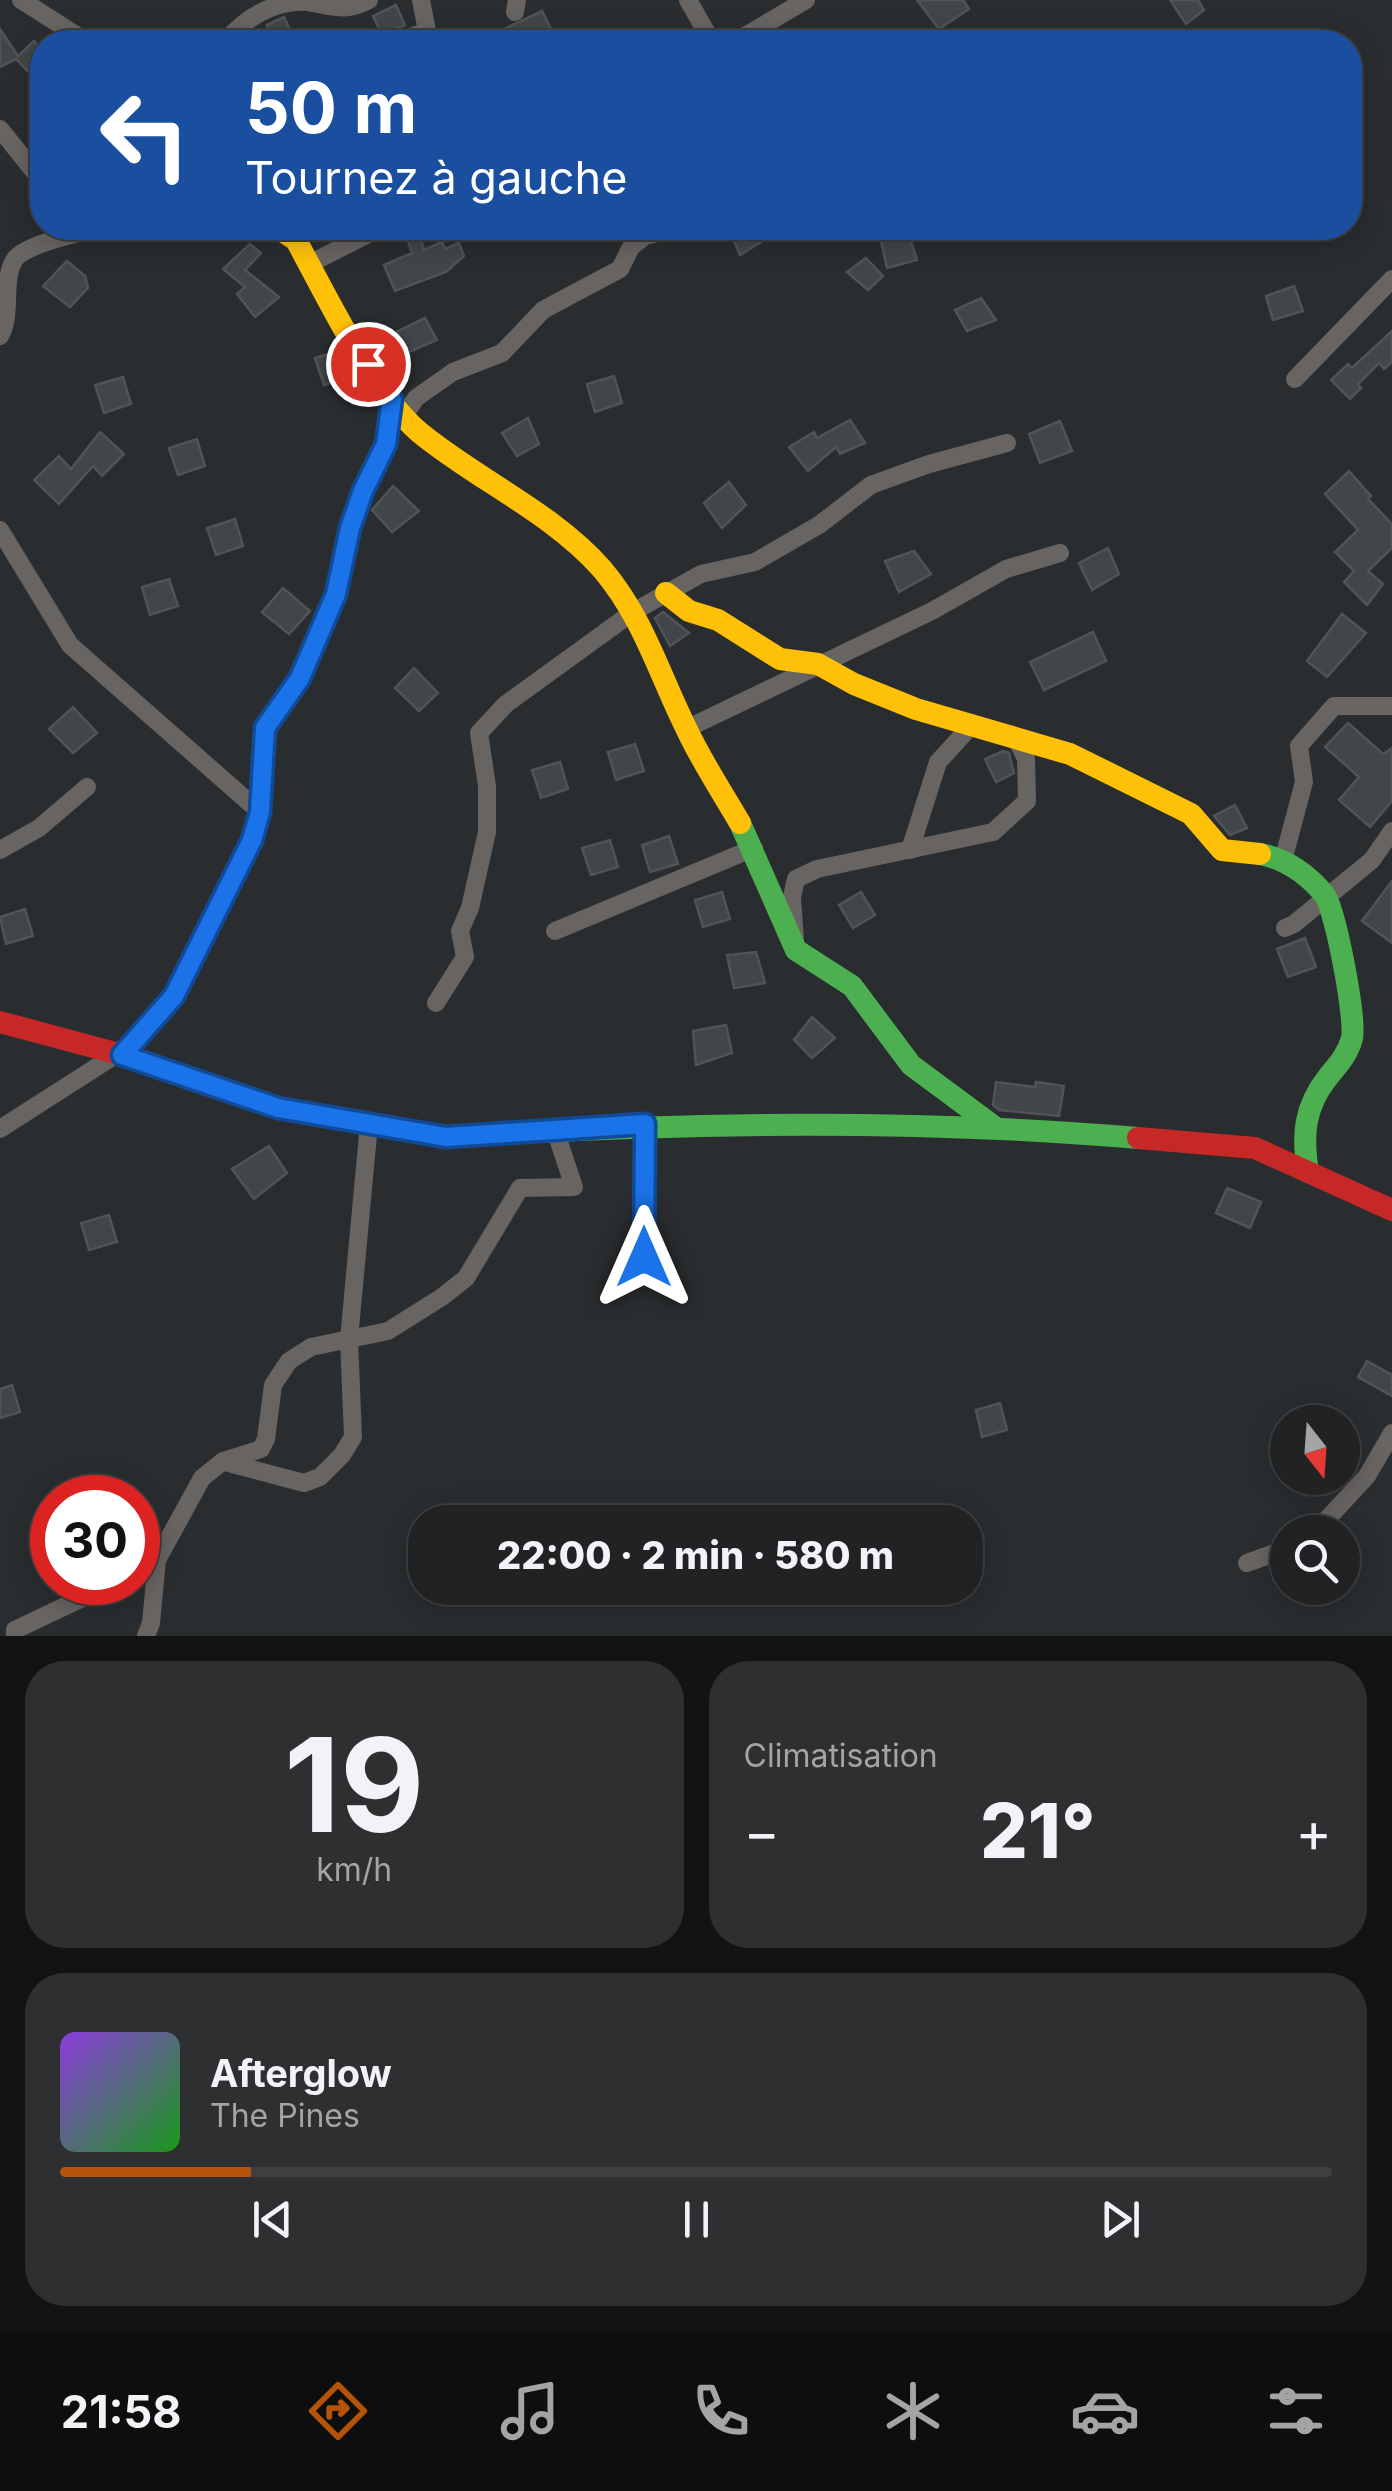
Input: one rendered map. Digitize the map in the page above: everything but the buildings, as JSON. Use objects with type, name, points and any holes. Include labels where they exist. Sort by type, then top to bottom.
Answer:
[{"type":"street","points":[[21,0],[67,30]]},
{"type":"street","points":[[238,30],[255,14],[282,2],[304,1],[338,9],[355,8],[369,0]]},
{"type":"street","points":[[421,0],[427,30]]},
{"type":"street","points":[[688,0],[705,30]]},
{"type":"street","points":[[755,30],[806,0]]},
{"type":"street","points":[[0,129],[30,165]]},
{"type":"street","points":[[0,336],[8,322],[12,264],[22,252],[44,240]]},
{"type":"street","points":[[296,240],[399,399],[448,456],[566,536],[601,568],[633,612],[655,652],[686,729],[754,848],[772,905],[796,950],[852,986],[912,1065],[996,1128]]},
{"type":"street","points":[[309,264],[356,240]]},
{"type":"street","points":[[0,1129],[120,1054],[174,996],[252,840],[260,812],[265,728],[300,678],[336,594],[357,510],[386,444],[399,399],[453,372],[502,354],[543,310],[620,270],[631,247],[640,240]]},
{"type":"street","points":[[1295,378],[1392,280]]},
{"type":"street","points":[[436,1004],[465,957],[460,931],[487,832],[487,786],[479,734],[506,704],[633,612],[701,574],[755,562],[818,525],[871,485],[1007,443]]},
{"type":"street","points":[[0,530],[70,645],[260,812]]},
{"type":"street","points":[[686,729],[932,610],[1006,568],[1060,554]]},
{"type":"street","points":[[666,593],[689,612],[718,620],[780,659],[818,664],[885,697],[970,727],[1070,754],[1191,814],[1222,850],[1284,856],[1328,898],[1331,927],[1354,1007],[1345,1061],[1321,1085],[1305,1113],[1302,1137],[1308,1172]]},
{"type":"street","points":[[1360,704],[1392,718]]},
{"type":"street","points":[[1284,856],[1304,782],[1299,746],[1334,706],[1392,706]]},
{"type":"street","points":[[910,850],[938,762],[970,727]]},
{"type":"street","points":[[796,950],[792,897],[796,879],[817,869],[993,832],[1026,801],[1026,759],[1017,740]]},
{"type":"street","points":[[0,850],[39,828],[87,787]]},
{"type":"street","points":[[1284,928],[1328,898],[1372,860],[1392,831]]},
{"type":"street","points":[[555,931],[754,848]]},
{"type":"street","points":[[0,1022],[120,1054],[278,1108],[446,1137],[645,1124],[996,1128],[1255,1148],[1392,1210]]},
{"type":"street","points":[[951,1094],[962,1127]]},
{"type":"street","points":[[223,1461],[304,1483],[320,1477],[353,1437],[349,1340],[368,1124]]},
{"type":"street","points":[[644,1257],[645,1124]]},
{"type":"street","points":[[160,1556],[202,1478],[223,1461],[261,1449],[266,1439],[273,1386],[288,1362],[311,1347],[388,1332],[466,1278],[520,1188],[574,1187],[556,1130]]},
{"type":"street","points":[[1331,1515],[1367,1476],[1392,1434]]},
{"type":"street","points":[[1247,1563],[1270,1555]]},
{"type":"street","points":[[15,1636],[16,1630],[68,1605]]},
{"type":"street","points":[[146,1636],[153,1605]]},
{"type":"traffic: fast","points":[[740,823],[796,950],[852,986],[911,1065],[996,1128]]},
{"type":"traffic: fast","points":[[1260,854],[1295,868],[1324,894],[1334,919],[1348,987],[1352,1038],[1310,1110],[1305,1134],[1308,1172]]},
{"type":"traffic: fast","points":[[478,1135],[808,1124],[1138,1138]]},
{"type":"traffic: slow","points":[[296,240],[351,342],[401,415],[441,449],[560,530],[616,587],[640,626],[693,742],[740,823]]},
{"type":"traffic: slow","points":[[666,593],[689,611],[718,620],[780,659],[818,664],[854,684],[916,709],[1070,754],[1191,814],[1222,850],[1260,854]]},
{"type":"traffic: jam","points":[[0,1022],[123,1055],[278,1108],[446,1137],[478,1135]]},
{"type":"traffic: jam","points":[[1138,1138],[1255,1148],[1392,1210]]},
{"type":"route","points":[[368,364],[392,399],[386,444],[350,528],[336,594],[300,678],[265,728],[260,812],[252,840],[174,996],[122,1055],[278,1108],[446,1137],[645,1124],[644,1257]]}]
